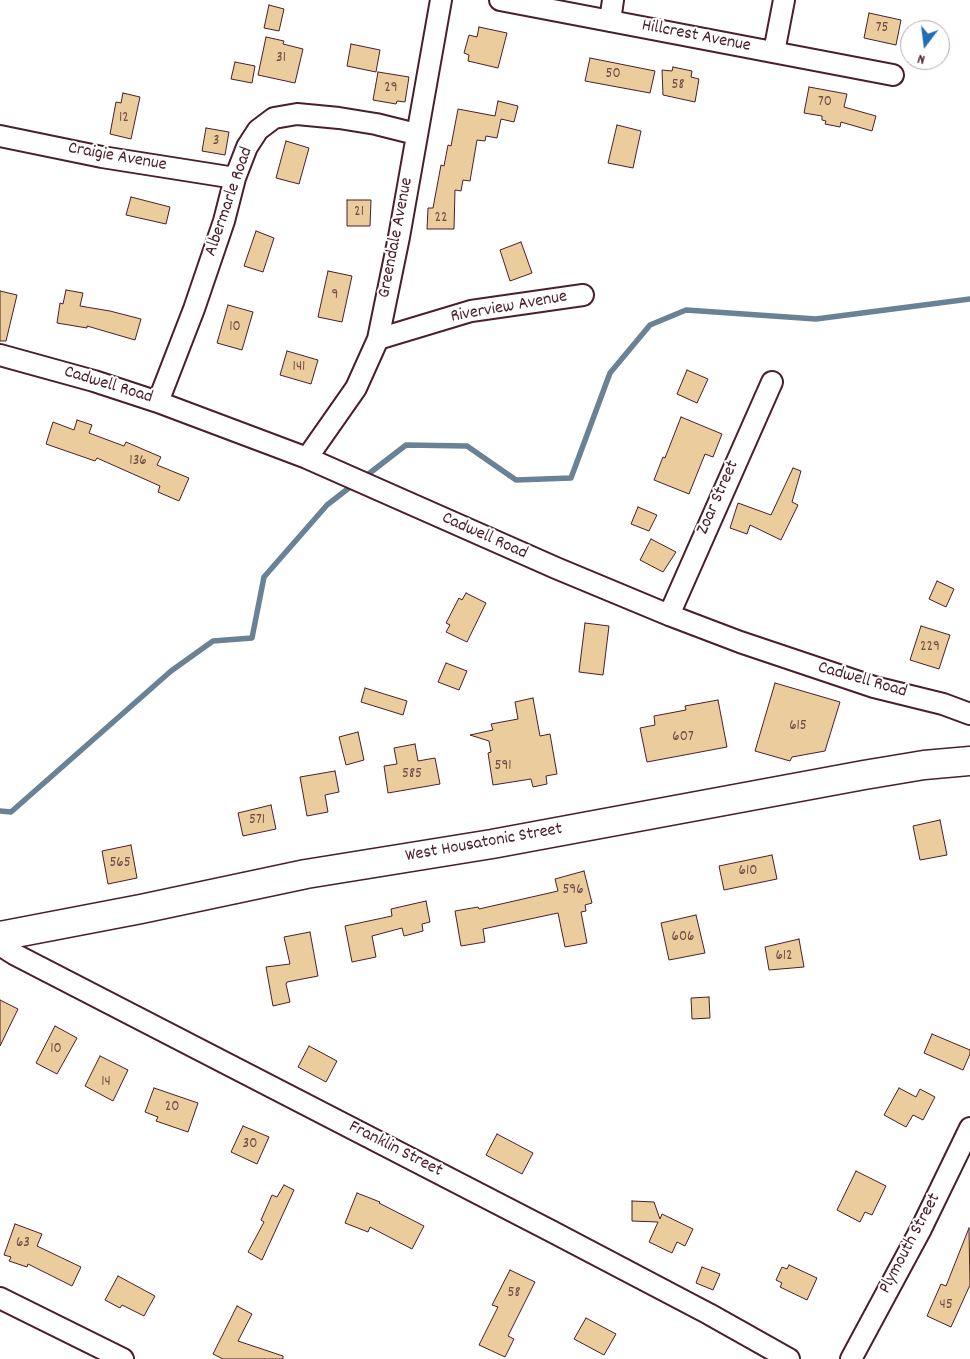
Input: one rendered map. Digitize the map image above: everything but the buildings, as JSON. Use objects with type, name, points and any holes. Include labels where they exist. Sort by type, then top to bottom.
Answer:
[{"type":"highway","name":"West Housatonic Street","points":[[0,936],[141,909],[306,874],[492,844],[864,775],[924,765],[970,761]]},
{"type":"street","name":"Greendale Avenue","points":[[307,458],[356,388],[378,339],[399,237],[441,0]]},
{"type":"street","name":"Hillcrest Avenue","points":[[500,0],[892,75]]},
{"type":"street","points":[[610,21],[613,0]]},
{"type":"street","points":[[774,52],[784,0]]},
{"type":"street","name":"Albermarle Road","points":[[158,402],[194,309],[224,221],[235,178],[247,147],[258,130],[274,118],[297,114],[376,124],[416,134]]},
{"type":"street","name":"Craigie Avenue","points":[[0,136],[102,157],[235,178]]},
{"type":"street","name":"Riverview Avenue","points":[[378,339],[471,311],[583,295]]},
{"type":"street","name":"Cadwell Road","points":[[0,355],[94,381],[158,402],[307,458],[669,616],[865,684],[943,704],[970,714]]},
{"type":"street","name":"Zoar Street","points":[[669,616],[772,382]]},
{"type":"street","name":"Franklin Street","points":[[0,945],[14,954],[630,1273],[789,1359]]},
{"type":"street","name":"Plymouth Street","points":[[851,1359],[921,1229],[970,1128]]},
{"type":"street","points":[[0,1298],[123,1359]]},
{"type":"waterway","points":[[362,479],[406,445],[467,446],[516,480],[571,478],[610,373],[650,325],[686,310],[816,319],[970,299]]},
{"type":"waterway","points":[[0,811],[11,812],[171,671],[213,641],[252,638],[264,577],[327,505],[354,484]]}]
